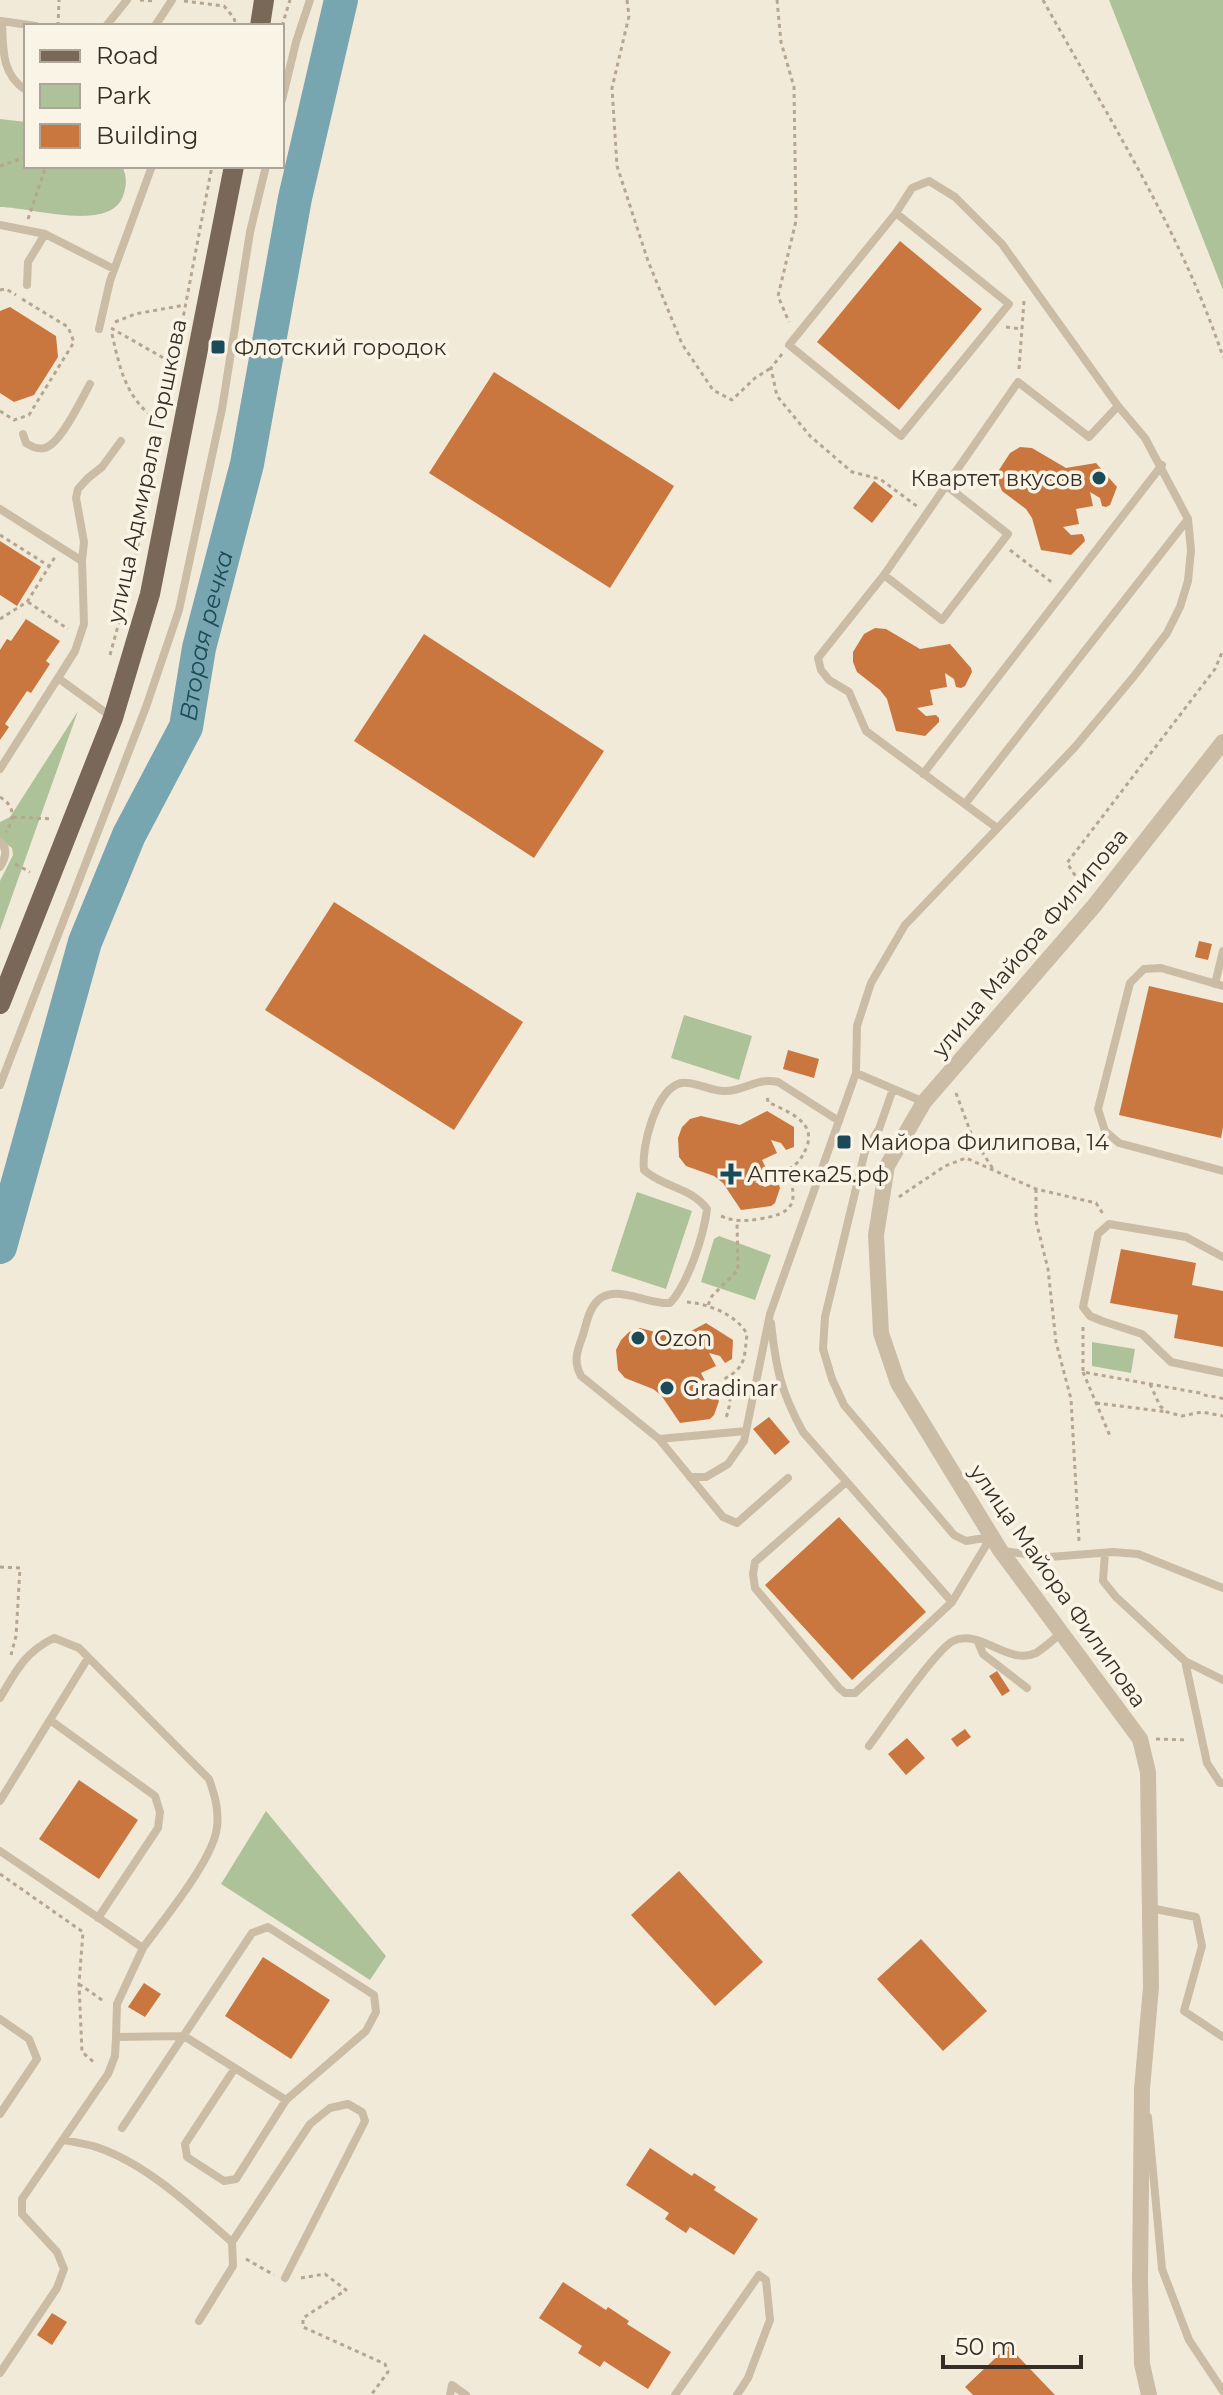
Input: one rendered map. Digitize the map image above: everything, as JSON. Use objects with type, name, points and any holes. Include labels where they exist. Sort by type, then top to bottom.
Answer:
[{"type":"main road","points":[[260,24],[264,0]]},
{"type":"main road","name":"улица Адмирала Горшкова","points":[[0,1004],[113,718],[150,594],[234,168]]},
{"type":"street","name":"улица Майора Филипова","points":[[1149,2395],[1142,2364],[1140,2293],[1142,2089],[1151,1987],[1148,1772],[1140,1739],[996,1544],[898,1383],[881,1333],[876,1235],[887,1166],[924,1102],[1094,906],[1221,748]]},
{"type":"lane","points":[[108,24],[127,0]]},
{"type":"lane","points":[[156,24],[172,0]]},
{"type":"lane","points":[[284,90],[310,0]]},
{"type":"lane","points":[[24,24],[1,21],[9,75],[24,89]]},
{"type":"lane","points":[[99,329],[114,269],[151,168]]},
{"type":"lane","points":[[0,1085],[146,707],[179,610],[222,409],[250,232],[266,168]]},
{"type":"lane","points":[[690,1477],[706,1477],[728,1464],[744,1441],[770,1314],[856,1073],[857,1026],[871,983],[905,925],[1075,747],[1167,633],[1188,581],[1191,550],[1188,519],[1145,438],[1118,406],[1002,244],[955,197],[929,181],[912,188],[896,213],[789,345],[901,436],[1009,304],[896,213]]},
{"type":"lane","points":[[0,225],[45,234],[114,269]]},
{"type":"lane","points":[[27,285],[28,262],[45,234]]},
{"type":"lane","points":[[997,828],[866,731],[849,692],[829,680],[821,670],[818,658],[884,575],[1018,382],[1089,437],[1118,406]]},
{"type":"lane","points":[[23,434],[26,443],[35,448],[44,448],[56,441],[90,384]]},
{"type":"lane","points":[[0,769],[82,637],[86,607],[82,561],[84,542],[76,498],[78,489],[102,467],[121,441]]},
{"type":"lane","points":[[923,774],[1162,465]]},
{"type":"lane","points":[[884,575],[942,620],[1008,534],[947,486]]},
{"type":"lane","points":[[0,509],[82,561]]},
{"type":"lane","points":[[965,804],[1188,519]]},
{"type":"lane","points":[[58,678],[113,718]]},
{"type":"lane","points":[[0,842],[6,850],[2,863]]},
{"type":"lane","points":[[1223,951],[1219,985],[1161,968],[1144,969],[1130,983],[1098,1109],[1105,1131],[1119,1143],[1223,1171]]},
{"type":"lane","points":[[856,1073],[924,1102]]},
{"type":"lane","points":[[788,1478],[737,1523],[723,1517],[659,1439],[581,1376],[575,1357],[593,1306],[603,1295],[615,1292],[657,1304],[670,1303],[680,1293],[706,1223],[707,1209],[699,1197],[654,1179],[644,1170],[642,1154],[662,1095],[672,1086],[685,1082],[724,1091],[768,1080],[786,1087],[839,1121]]},
{"type":"lane","points":[[893,1089],[879,1129],[865,1151],[825,1317],[823,1349],[844,1405],[954,1535],[966,1541],[996,1544],[1030,1556],[1138,1554],[1223,1588]]},
{"type":"lane","points":[[1223,1257],[1186,1237],[1109,1224],[1098,1234],[1083,1307],[1090,1316],[1142,1334],[1171,1362],[1223,1373]]},
{"type":"lane","points":[[770,1314],[776,1363],[785,1400],[803,1432],[952,1602]]},
{"type":"lane","points":[[659,1439],[746,1431]]},
{"type":"lane","points":[[845,1483],[755,1562],[753,1574],[755,1588],[845,1693],[855,1693],[952,1602],[996,1544]]},
{"type":"lane","points":[[1105,1553],[1103,1581],[1116,1597],[1185,1661],[1223,1680]]},
{"type":"lane","points":[[869,1746],[937,1656],[953,1641],[968,1638],[1020,1656],[1035,1653],[1060,1634]]},
{"type":"lane","points":[[0,2373],[57,2288],[64,2269],[57,2252],[22,2214],[22,2199],[108,2074],[115,2056],[117,2004],[143,1948],[204,1861],[217,1831],[218,1803],[209,1779],[79,1648],[54,1638],[36,1647],[21,1663],[2,1694]]},
{"type":"lane","points":[[978,1642],[983,1654],[1027,1688]]},
{"type":"lane","points":[[0,1801],[88,1658]]},
{"type":"lane","points":[[1185,1661],[1207,1763],[1223,1783]]},
{"type":"lane","points":[[50,1720],[155,1796],[160,1812],[158,1828],[98,1918]]},
{"type":"lane","points":[[0,1851],[143,1948]]},
{"type":"lane","points":[[1150,1908],[1196,1917],[1202,1946],[1184,2011],[1223,2037]]},
{"type":"lane","points":[[122,2128],[252,1933],[268,1927],[374,1995],[376,2012],[366,2031],[286,2100],[236,2179],[224,2181],[187,2157],[185,2144],[235,2068]]},
{"type":"lane","points":[[0,2019],[29,2039],[37,2059],[0,2114]]},
{"type":"lane","points":[[116,2037],[184,2036],[286,2100]]},
{"type":"lane","points":[[1142,2089],[1150,2131],[1162,2269],[1189,2340],[1223,2391]]},
{"type":"lane","points":[[199,2321],[233,2266],[232,2246],[310,2124],[330,2108],[348,2104],[362,2112],[365,2121],[285,2278]]},
{"type":"lane","points":[[63,2140],[101,2149],[139,2170],[176,2194],[232,2246]]},
{"type":"lane","points":[[675,2395],[759,2275],[766,2280],[770,2320],[748,2378],[737,2395]]},
{"type":"lane","points":[[450,2395],[452,2385],[466,2395]]},
{"type":"path","points":[[58,24],[59,0]]},
{"type":"path","points":[[140,0],[224,6],[236,24]]},
{"type":"path","points":[[283,24],[290,0]]},
{"type":"path","points":[[627,0],[629,16],[612,88],[617,166],[648,261],[682,344],[713,390],[732,400],[755,378],[771,368],[789,345]]},
{"type":"path","points":[[777,0],[781,42],[794,87],[796,221],[778,296],[795,335]]},
{"type":"path","points":[[1043,0],[1177,243],[1223,357]]},
{"type":"path","points":[[0,166],[24,158]]},
{"type":"path","points":[[24,229],[37,200],[45,168]]},
{"type":"path","points":[[177,349],[212,168]]},
{"type":"path","points":[[1018,382],[1026,277]]},
{"type":"path","points":[[0,290],[6,289],[68,327],[74,342],[29,415],[14,420],[0,411]]},
{"type":"path","points":[[110,328],[124,318],[185,305]]},
{"type":"path","points":[[110,328],[174,364],[172,376]]},
{"type":"path","points":[[110,328],[124,379],[135,402],[163,425],[165,413]]},
{"type":"path","points":[[771,368],[777,396],[810,436],[852,472],[880,479],[928,514]]},
{"type":"path","points":[[108,662],[132,575],[144,515]]},
{"type":"path","points":[[0,535],[49,566]]},
{"type":"path","points":[[1001,543],[1064,592]]},
{"type":"path","points":[[0,619],[27,602],[61,547]]},
{"type":"path","points":[[27,602],[82,637]]},
{"type":"path","points":[[1094,906],[1067,863],[1215,669],[1223,650]]},
{"type":"path","points":[[0,797],[7,801],[13,817],[10,825]]},
{"type":"path","points":[[13,817],[59,819]]},
{"type":"path","points":[[2,863],[35,875]]},
{"type":"path","points":[[949,1074],[972,1136],[993,1169]]},
{"type":"path","points":[[707,1209],[737,1222],[783,1216],[789,1209],[794,1190],[787,1171],[802,1158],[810,1137],[808,1128],[800,1121],[768,1102],[766,1094],[773,1087],[786,1087]]},
{"type":"path","points":[[880,1209],[945,1166],[966,1158],[1036,1189],[1096,1203],[1109,1224]]},
{"type":"path","points":[[1036,1189],[1036,1221],[1048,1269],[1056,1342],[1071,1399],[1080,1555]]},
{"type":"path","points":[[708,1305],[712,1296],[738,1270],[737,1222]]},
{"type":"path","points":[[670,1303],[689,1301],[708,1305],[734,1319],[747,1334],[743,1364],[737,1372],[724,1379],[732,1401],[723,1425],[714,1434]]},
{"type":"path","points":[[1083,1307],[1083,1372],[1110,1436]]},
{"type":"path","points":[[1083,1372],[1223,1399]]},
{"type":"path","points":[[1150,1384],[1160,1406],[1167,1412]]},
{"type":"path","points":[[1096,1403],[1182,1416],[1202,1412],[1223,1416]]},
{"type":"path","points":[[0,1567],[20,1568],[16,1636],[2,1694]]},
{"type":"path","points":[[1140,1739],[1202,1740]]},
{"type":"path","points":[[0,1874],[83,1932],[79,1984],[82,2052],[108,2074]]},
{"type":"path","points":[[79,1984],[117,2010]]},
{"type":"path","points":[[232,2246],[268,2273],[285,2278],[308,2279],[325,2274],[346,2290],[303,2318],[303,2327],[385,2364],[388,2372],[371,2395]]},
{"type":"green space","points":[[1109,0],[1223,0],[1223,290],[1216,272]]},
{"type":"green space","points":[[0,119],[24,122],[24,168],[123,168],[125,173],[123,196],[115,207],[103,213],[68,215],[0,207]]},
{"type":"green space","points":[[78,711],[0,930],[0,881],[13,855],[12,848],[0,840],[0,822],[10,817]]},
{"type":"green space","points":[[684,1015],[752,1036],[739,1080],[671,1058]]},
{"type":"green space","points":[[637,1192],[692,1211],[666,1289],[611,1271]]},
{"type":"green space","points":[[719,1236],[771,1255],[755,1300],[701,1282],[714,1239]]},
{"type":"green space","points":[[1092,1342],[1135,1349],[1131,1373],[1092,1366]]},
{"type":"green space","points":[[266,1811],[386,1956],[370,1980],[221,1884]]},
{"type":"building","points":[[900,241],[982,309],[899,410],[817,342]]},
{"type":"building","points":[[10,307],[56,336],[58,357],[34,395],[14,402],[0,393],[0,311]]},
{"type":"building","points":[[494,372],[674,486],[610,588],[429,473]]},
{"type":"building","points":[[1020,447],[1032,448],[1066,468],[1096,463],[1117,487],[1110,505],[1106,507],[1102,506],[1100,498],[1090,492],[1093,506],[1076,509],[1079,524],[1063,527],[1071,535],[1082,534],[1084,537],[1085,541],[1071,555],[1041,550],[1032,518],[1026,509],[1002,491],[998,481],[999,470],[1010,453]]},
{"type":"building","points":[[874,481],[893,496],[872,523],[853,508]]},
{"type":"building","points":[[0,541],[41,567],[17,606],[0,595]]},
{"type":"building","points":[[26,619],[60,641],[46,661],[50,664],[31,693],[27,691],[5,724],[9,727],[0,740],[0,650],[7,639],[11,641]]},
{"type":"building","points":[[875,628],[886,629],[920,649],[950,644],[971,668],[965,686],[961,688],[956,687],[954,679],[945,673],[947,687],[930,690],[933,705],[917,708],[926,716],[936,715],[939,718],[939,722],[925,736],[896,731],[887,699],[857,672],[853,652],[864,634]]},
{"type":"building","points":[[424,634],[604,751],[534,858],[354,741]]},
{"type":"building","points":[[334,902],[523,1022],[454,1130],[265,1010]]},
{"type":"building","points":[[1199,941],[1212,944],[1208,960],[1195,957]]},
{"type":"building","points":[[1149,986],[1223,1003],[1221,1138],[1119,1115]]},
{"type":"building","points":[[788,1050],[819,1059],[814,1078],[783,1069]]},
{"type":"building","points":[[767,1111],[794,1127],[794,1147],[786,1150],[781,1143],[771,1140],[777,1153],[762,1160],[769,1174],[755,1182],[765,1187],[775,1183],[779,1185],[775,1203],[741,1210],[723,1183],[714,1176],[686,1166],[679,1157],[678,1138],[682,1127],[690,1119],[701,1116],[740,1125]]},
{"type":"building","points":[[1121,1249],[1196,1263],[1192,1285],[1223,1291],[1223,1347],[1174,1338],[1178,1315],[1110,1303]]},
{"type":"building","points":[[706,1323],[733,1340],[732,1359],[725,1363],[720,1356],[709,1353],[716,1366],[701,1373],[708,1387],[693,1394],[704,1399],[717,1398],[719,1401],[714,1415],[710,1419],[680,1423],[661,1395],[625,1378],[618,1370],[616,1350],[629,1332],[640,1328],[678,1338]]},
{"type":"building","points":[[769,1417],[790,1442],[775,1455],[753,1429]]},
{"type":"building","points":[[839,1517],[926,1612],[852,1680],[765,1585]]},
{"type":"building","points":[[997,1671],[1010,1691],[1002,1696],[989,1676]]},
{"type":"building","points":[[965,1729],[971,1737],[957,1747],[951,1739]]},
{"type":"building","points":[[907,1738],[925,1758],[906,1775],[888,1754]]},
{"type":"building","points":[[79,1780],[138,1820],[99,1879],[39,1839]]},
{"type":"building","points":[[679,1871],[763,1962],[715,2006],[631,1915]]},
{"type":"building","points":[[921,1939],[987,2011],[943,2051],[877,1979]]},
{"type":"building","points":[[263,1957],[330,2000],[291,2059],[225,2016]]},
{"type":"building","points":[[144,1983],[161,1994],[145,2017],[128,2007]]},
{"type":"building","points":[[650,2148],[692,2176],[694,2173],[716,2187],[714,2190],[758,2219],[734,2255],[690,2227],[686,2233],[665,2219],[669,2213],[626,2185]]},
{"type":"building","points":[[563,2282],[606,2310],[608,2307],[629,2321],[627,2324],[671,2352],[648,2389],[604,2361],[600,2367],[578,2353],[582,2346],[539,2318]]},
{"type":"building","points":[[52,2313],[67,2322],[52,2345],[37,2335]]},
{"type":"building","points":[[1008,2346],[1055,2395],[973,2395],[965,2387]]},
{"type":"waterway","name":"Вторая речка","points":[[0,1247],[85,942],[129,835],[186,727],[199,648],[247,464],[295,198],[341,0]]},
{"type":"place","name":"Флотский городок","points":[[218,347]]},
{"type":"place","name":"Квартет вкусов","points":[[1099,478]]},
{"type":"place","name":"Майора Филипова, 14","points":[[844,1142]]},
{"type":"place","name":"Аптека25.рф","points":[[731,1174]]},
{"type":"place","name":"Ozon","points":[[638,1338]]},
{"type":"place","name":"Gradinar","points":[[667,1388]]}]
